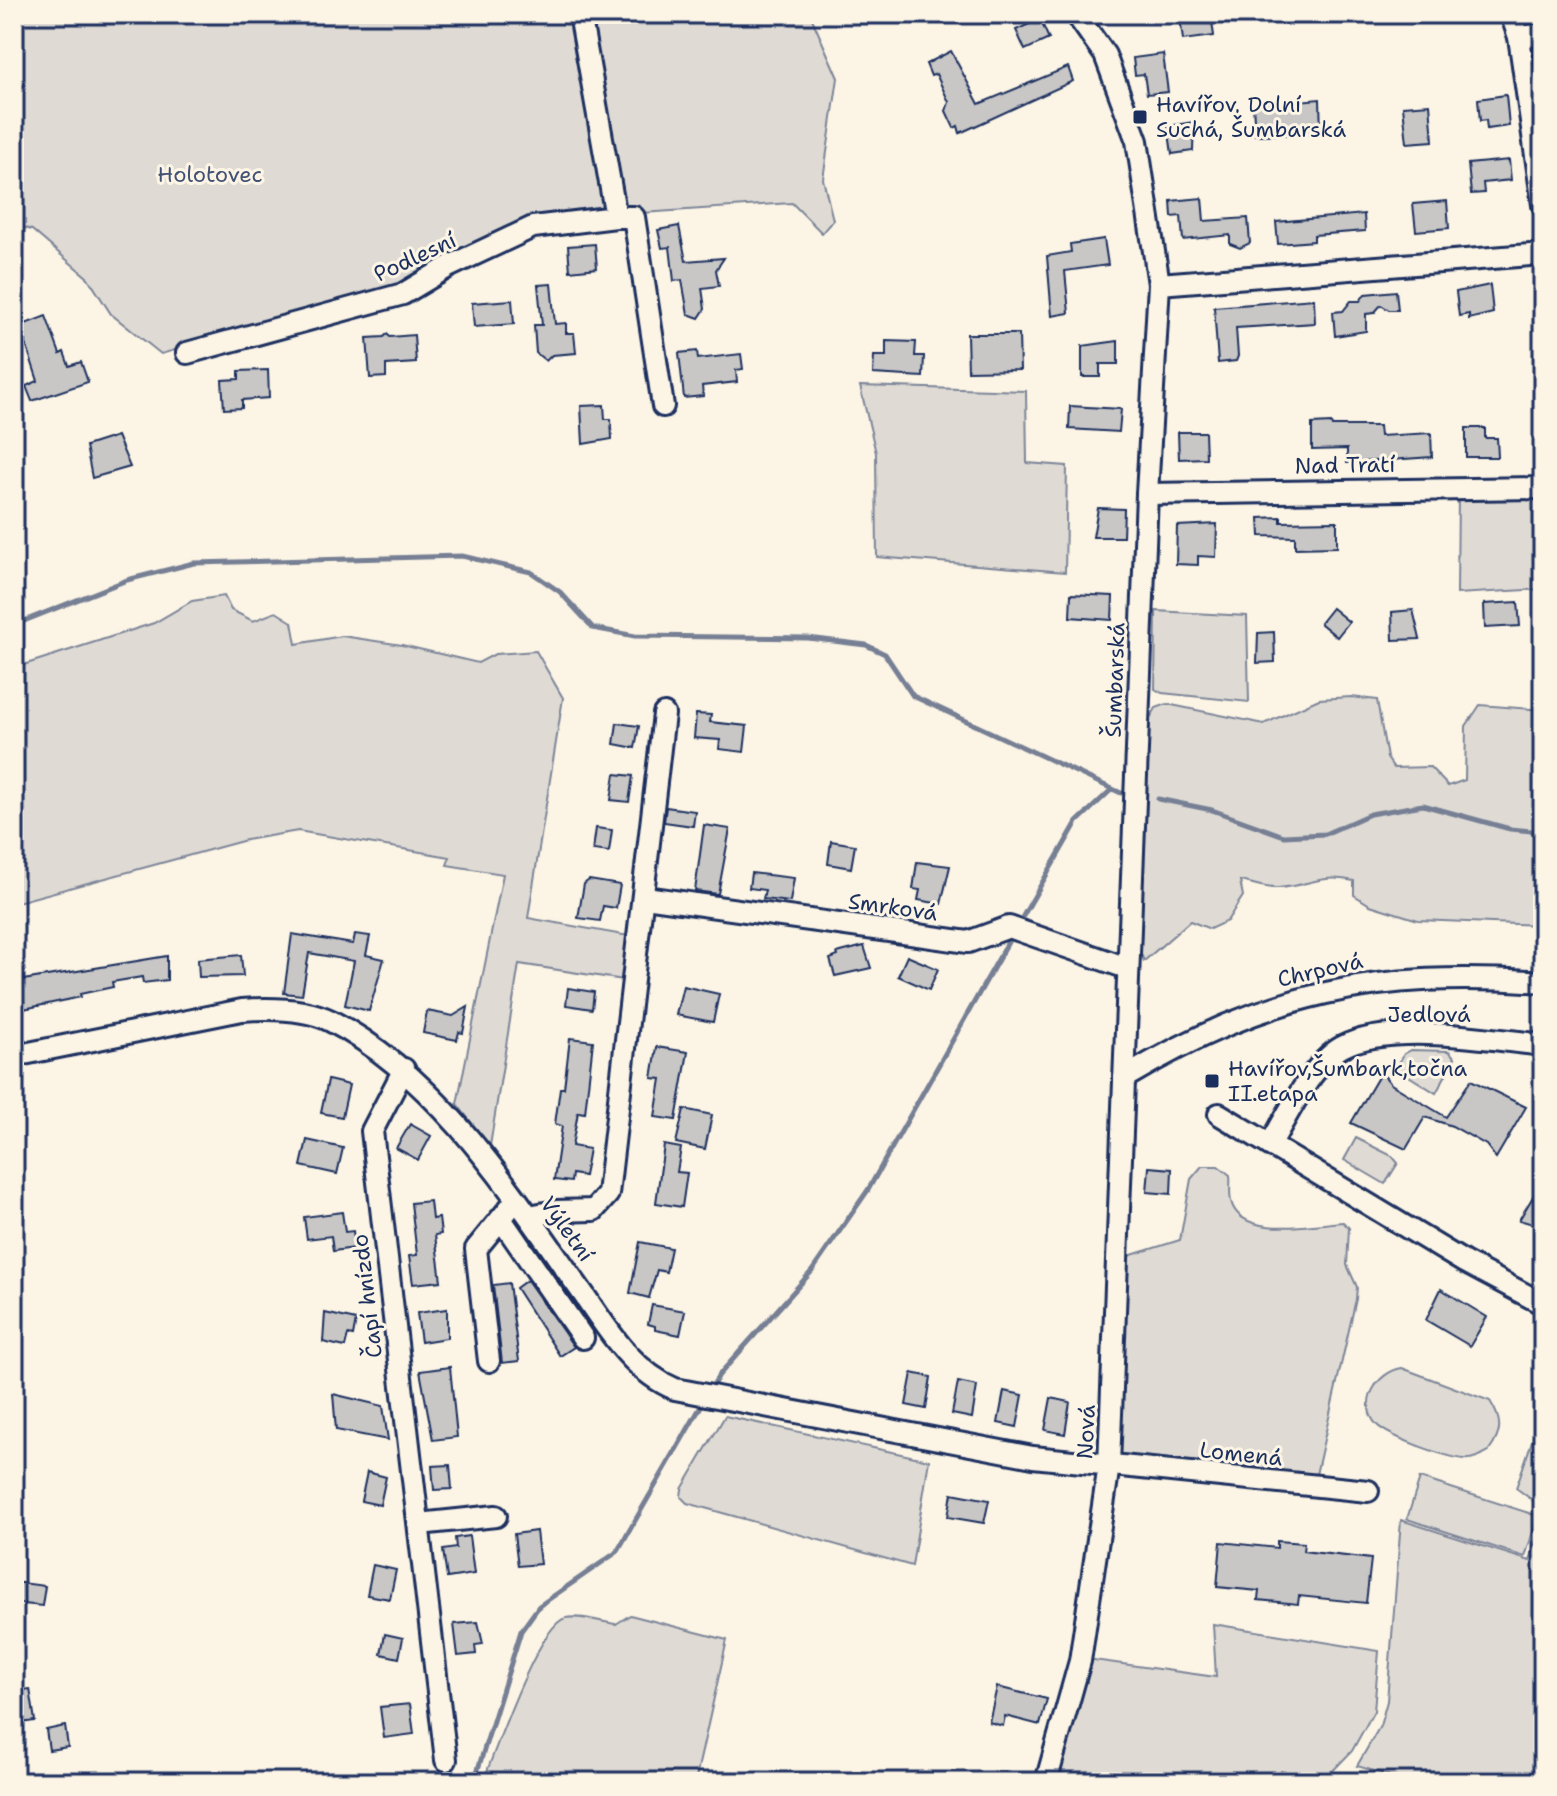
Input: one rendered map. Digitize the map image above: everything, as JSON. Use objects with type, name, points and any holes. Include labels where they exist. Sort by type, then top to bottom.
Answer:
[{"type":"street","points":[[580,14],[616,217],[634,217],[663,406]]},
{"type":"street","name":"Šumbarská","points":[[1076,14],[1105,55],[1137,141],[1159,284],[1147,494],[1124,1078]]},
{"type":"street","points":[[1511,14],[1519,37],[1543,205]]},
{"type":"street","points":[[1519,37],[1543,34]]},
{"type":"street","name":"Podlesní","points":[[187,353],[403,294],[448,267],[533,227],[616,217]]},
{"type":"street","points":[[1159,284],[1543,254]]},
{"type":"street","name":"Nad Tratí","points":[[1147,494],[1543,488]]},
{"type":"street","points":[[489,1361],[476,1249],[501,1219],[522,1208],[594,1210],[608,1194],[664,714]]},
{"type":"street","name":"Smrková","points":[[645,897],[968,942],[1009,927],[1127,968]]},
{"type":"street","name":"Chrpová","points":[[1124,1078],[1219,1026],[1308,995],[1390,980],[1479,978],[1543,982]]},
{"type":"street","name":"Výletní","points":[[14,1056],[268,1008],[329,1020],[404,1069],[522,1208],[620,1344],[656,1381],[675,1389],[1033,1457],[1109,1465]]},
{"type":"street","name":"Jedlová","points":[[1270,1145],[1311,1077],[1342,1047],[1389,1035],[1462,1036],[1543,1045]]},
{"type":"street","name":"Čapí hnízdo","points":[[404,1069],[372,1131],[446,1760]]},
{"type":"street","name":"Nová","points":[[1046,1782],[1080,1661],[1109,1465],[1124,1078]]},
{"type":"street","points":[[1219,1114],[1464,1262],[1543,1304]]},
{"type":"street","points":[[501,1219],[583,1338]]},
{"type":"street","name":"Lomená","points":[[1109,1465],[1368,1491]]},
{"type":"street","points":[[419,1524],[496,1516]]},
{"type":"green space","name":"Holotovec","points":[[14,14],[810,14],[838,78],[823,179],[833,220],[822,233],[792,203],[552,219],[503,228],[399,287],[161,354],[111,314],[88,278],[32,230],[14,225]]},
{"type":"green space","points":[[860,386],[1026,391],[1027,463],[1067,466],[1065,572],[877,557],[876,453]]},
{"type":"green space","points":[[1458,494],[1535,498],[1542,505],[1543,589],[1457,594]]},
{"type":"green space","points":[[224,596],[231,610],[253,621],[276,612],[292,622],[296,644],[342,636],[402,645],[478,663],[495,654],[536,651],[563,698],[528,918],[629,936],[624,980],[519,964],[490,1146],[457,1104],[503,874],[447,865],[450,857],[298,831],[246,840],[14,903],[14,668],[154,623],[192,601]]},
{"type":"green space","points":[[1156,611],[1247,616],[1249,702],[1162,693],[1155,689]]},
{"type":"green space","points":[[1351,697],[1377,700],[1387,758],[1394,768],[1430,767],[1448,786],[1465,780],[1466,726],[1480,705],[1543,710],[1543,925],[1418,920],[1370,905],[1354,895],[1354,881],[1343,879],[1324,879],[1278,888],[1240,881],[1243,896],[1227,921],[1210,929],[1190,921],[1144,961],[1138,947],[1147,724],[1156,708],[1167,704],[1264,724],[1319,699]]},
{"type":"green space","points":[[1411,1050],[1449,1051],[1455,1058],[1436,1093],[1396,1068],[1404,1054]]},
{"type":"green space","points":[[1356,1138],[1392,1156],[1398,1163],[1385,1184],[1344,1160]]},
{"type":"green space","points":[[1202,1166],[1218,1166],[1230,1175],[1231,1201],[1237,1213],[1248,1221],[1280,1227],[1343,1222],[1349,1228],[1347,1265],[1357,1287],[1356,1299],[1315,1479],[1115,1457],[1125,1257],[1180,1240],[1191,1179]]},
{"type":"green space","points":[[1402,1368],[1490,1401],[1497,1414],[1499,1432],[1489,1451],[1472,1459],[1457,1458],[1406,1441],[1377,1425],[1369,1408],[1373,1390],[1385,1376]]},
{"type":"green space","points":[[1543,1409],[1543,1508],[1516,1488]]},
{"type":"green space","points":[[725,1416],[929,1460],[912,1566],[687,1503],[681,1497],[682,1489]]},
{"type":"green space","points":[[1420,1478],[1538,1516],[1525,1557],[1407,1519]]},
{"type":"green space","points":[[1543,1518],[1540,1565],[1543,1587],[1543,1767],[1507,1782],[1432,1782],[1408,1781],[1357,1766],[1380,1726],[1387,1701],[1401,1520],[1530,1561]]},
{"type":"green space","points":[[630,1615],[727,1640],[695,1782],[483,1782],[531,1665],[555,1625],[572,1617],[616,1624]]},
{"type":"green space","points":[[1213,1624],[1379,1651],[1374,1711],[1352,1751],[1322,1782],[1053,1782],[1087,1659],[1216,1677]]},
{"type":"building","points":[[1184,14],[1211,14],[1214,36],[1183,40],[1180,18]]},
{"type":"building","points":[[1040,19],[1049,39],[1025,50],[1016,30]]},
{"type":"building","points":[[951,51],[979,104],[1068,67],[1073,81],[960,133],[946,111],[949,102],[936,74],[931,76],[926,64]]},
{"type":"building","points":[[1163,54],[1168,92],[1147,94],[1144,74],[1135,75],[1133,58]]},
{"type":"building","points":[[1506,95],[1509,126],[1487,129],[1486,120],[1480,121],[1478,99]]},
{"type":"building","points":[[1320,99],[1321,134],[1255,135],[1253,105]]},
{"type":"building","points":[[1430,104],[1433,141],[1407,143],[1403,106]]},
{"type":"building","points":[[1194,122],[1193,151],[1172,154],[1168,126]]},
{"type":"building","points":[[1509,160],[1511,180],[1483,183],[1484,193],[1471,194],[1468,164]]},
{"type":"building","points":[[1202,198],[1204,221],[1248,218],[1250,243],[1240,248],[1230,244],[1230,235],[1183,240],[1181,216],[1172,217],[1171,201]]},
{"type":"building","points":[[1447,201],[1449,228],[1416,231],[1413,204]]},
{"type":"building","points":[[1364,214],[1365,231],[1314,235],[1314,241],[1278,244],[1276,222]]},
{"type":"building","points":[[679,226],[686,261],[724,258],[716,270],[719,286],[702,288],[705,309],[699,318],[688,314],[682,280],[674,281],[670,247],[662,248],[658,230]]},
{"type":"building","points":[[1104,239],[1108,265],[1065,271],[1069,313],[1052,316],[1047,256],[1071,252],[1070,244]]},
{"type":"building","points":[[595,244],[597,268],[570,271],[568,246]]},
{"type":"building","points":[[551,284],[555,324],[566,323],[566,333],[574,333],[576,353],[552,355],[546,361],[536,353],[534,325],[542,325],[538,285]]},
{"type":"building","points":[[1490,285],[1493,313],[1469,319],[1469,314],[1459,316],[1456,292]]},
{"type":"building","points":[[1396,291],[1398,310],[1389,310],[1381,305],[1374,313],[1366,314],[1366,331],[1335,336],[1333,312],[1343,311],[1351,301],[1360,301],[1365,294]]},
{"type":"building","points":[[1314,299],[1315,323],[1236,328],[1236,361],[1218,363],[1214,307]]},
{"type":"building","points":[[512,300],[514,324],[474,327],[472,303]]},
{"type":"building","points":[[46,316],[60,354],[64,352],[69,366],[81,362],[88,382],[32,401],[26,386],[38,381],[20,326]]},
{"type":"building","points":[[387,334],[390,337],[414,335],[416,363],[386,365],[386,377],[370,378],[367,338]]},
{"type":"building","points":[[967,334],[1019,334],[1020,370],[968,371]]},
{"type":"building","points":[[886,341],[916,342],[915,356],[924,356],[923,377],[873,374],[874,356],[886,356]]},
{"type":"building","points":[[1118,341],[1118,364],[1100,364],[1100,377],[1082,377],[1082,346]]},
{"type":"building","points":[[697,351],[698,359],[741,354],[743,369],[736,370],[737,382],[702,386],[703,396],[684,398],[679,353]]},
{"type":"building","points":[[268,370],[269,398],[242,400],[242,408],[224,409],[222,380],[239,379],[239,371]]},
{"type":"building","points":[[604,405],[605,419],[611,419],[612,439],[583,444],[581,406]]},
{"type":"building","points":[[1070,406],[1121,409],[1119,432],[1069,429]]},
{"type":"building","points":[[1331,423],[1332,426],[1379,426],[1380,436],[1431,433],[1432,457],[1347,463],[1347,449],[1312,450],[1312,424]]},
{"type":"building","points":[[1466,428],[1485,428],[1485,438],[1497,438],[1498,457],[1466,457]]},
{"type":"building","points":[[1178,432],[1205,432],[1206,458],[1179,459]]},
{"type":"building","points":[[117,436],[130,467],[92,478],[86,446]]},
{"type":"building","points":[[1098,508],[1124,509],[1123,537],[1093,537]]},
{"type":"building","points":[[1281,517],[1281,522],[1337,521],[1337,547],[1295,548],[1295,537],[1260,536],[1259,518]]},
{"type":"building","points":[[1217,524],[1216,557],[1198,556],[1198,565],[1176,564],[1177,526]]},
{"type":"building","points":[[1071,594],[1113,596],[1112,620],[1070,617]]},
{"type":"building","points":[[1518,602],[1520,626],[1485,628],[1484,604]]},
{"type":"building","points":[[1332,608],[1349,622],[1337,637],[1320,623]]},
{"type":"building","points":[[1413,610],[1420,639],[1393,640],[1392,612]]},
{"type":"building","points":[[1274,632],[1275,662],[1257,663],[1258,633]]},
{"type":"building","points":[[696,714],[711,715],[710,722],[747,726],[744,752],[719,749],[720,740],[694,738]]},
{"type":"building","points":[[617,723],[639,726],[635,748],[614,744]]},
{"type":"building","points":[[615,774],[633,776],[629,802],[611,800]]},
{"type":"building","points":[[666,807],[695,811],[693,826],[664,822]]},
{"type":"building","points":[[704,825],[730,829],[718,894],[695,891]]},
{"type":"building","points":[[596,828],[612,830],[609,852],[593,850]]},
{"type":"building","points":[[831,841],[855,845],[851,868],[828,864]]},
{"type":"building","points":[[917,862],[950,866],[941,904],[918,900],[920,890],[913,889]]},
{"type":"building","points":[[751,873],[794,878],[790,902],[763,899],[765,890],[749,888]]},
{"type":"building","points":[[589,880],[620,885],[616,908],[603,906],[600,921],[578,918],[584,884]]},
{"type":"building","points":[[292,934],[353,944],[355,934],[370,936],[366,955],[384,959],[369,1011],[345,1005],[354,961],[309,953],[302,995],[284,993]]},
{"type":"building","points":[[864,946],[871,968],[835,976],[830,959],[838,956],[837,953]]},
{"type":"building","points":[[241,955],[243,976],[199,977],[198,959]]},
{"type":"building","points":[[167,956],[167,980],[143,983],[142,977],[112,982],[113,987],[80,994],[81,997],[14,1011],[14,970],[21,970],[23,980]]},
{"type":"building","points":[[907,956],[938,969],[929,990],[898,976]]},
{"type":"building","points":[[683,986],[719,994],[713,1022],[676,1015]]},
{"type":"building","points":[[568,988],[594,992],[592,1009],[566,1005]]},
{"type":"building","points":[[468,1007],[463,1033],[459,1032],[457,1040],[423,1033],[427,1011],[453,1016]]},
{"type":"building","points":[[570,1038],[593,1041],[585,1113],[578,1112],[572,1146],[589,1149],[584,1176],[572,1174],[571,1182],[554,1180],[562,1126],[555,1124],[560,1088],[564,1088]]},
{"type":"building","points":[[657,1047],[688,1052],[676,1120],[655,1117],[661,1079],[652,1078]]},
{"type":"building","points":[[1381,1072],[1391,1084],[1446,1117],[1471,1080],[1526,1107],[1496,1158],[1486,1145],[1452,1126],[1425,1117],[1406,1149],[1351,1123]]},
{"type":"building","points":[[328,1080],[349,1085],[342,1117],[321,1113]]},
{"type":"building","points":[[684,1109],[712,1115],[705,1149],[676,1143]]},
{"type":"building","points":[[410,1124],[431,1136],[418,1160],[396,1148]]},
{"type":"building","points":[[307,1140],[343,1148],[337,1174],[301,1166]]},
{"type":"building","points":[[664,1145],[681,1148],[677,1172],[687,1173],[682,1207],[656,1203]]},
{"type":"building","points":[[1149,1167],[1172,1169],[1171,1194],[1147,1192]]},
{"type":"building","points":[[1543,1180],[1543,1227],[1519,1220]]},
{"type":"building","points":[[430,1201],[432,1219],[439,1218],[441,1234],[435,1235],[441,1281],[413,1284],[409,1256],[417,1255],[411,1203]]},
{"type":"building","points":[[342,1212],[345,1232],[353,1231],[355,1248],[333,1251],[331,1236],[307,1239],[304,1217]]},
{"type":"building","points":[[640,1242],[671,1248],[666,1272],[657,1270],[649,1298],[630,1293]]},
{"type":"building","points":[[527,1280],[574,1347],[560,1356],[516,1288]]},
{"type":"building","points":[[509,1283],[519,1361],[502,1363],[493,1285]]},
{"type":"building","points":[[1441,1289],[1487,1317],[1470,1346],[1426,1320]]},
{"type":"building","points":[[652,1305],[685,1311],[680,1335],[655,1330],[655,1326],[648,1324]]},
{"type":"building","points":[[447,1309],[447,1338],[421,1342],[417,1313]]},
{"type":"building","points":[[325,1313],[356,1320],[353,1336],[348,1335],[345,1347],[323,1342]]},
{"type":"building","points":[[450,1367],[457,1437],[433,1440],[420,1371]]},
{"type":"building","points":[[912,1373],[931,1377],[926,1409],[906,1405]]},
{"type":"building","points":[[958,1382],[977,1386],[972,1418],[952,1414]]},
{"type":"building","points":[[1004,1391],[1023,1395],[1017,1427],[998,1423]]},
{"type":"building","points":[[333,1394],[383,1406],[388,1440],[336,1430]]},
{"type":"building","points":[[1051,1398],[1070,1402],[1065,1434],[1045,1430]]},
{"type":"building","points":[[450,1465],[452,1489],[434,1490],[432,1466]]},
{"type":"building","points":[[367,1472],[386,1477],[380,1505],[361,1501]]},
{"type":"building","points":[[952,1493],[989,1500],[984,1523],[948,1517]]},
{"type":"building","points":[[536,1531],[540,1564],[518,1566],[514,1534]]},
{"type":"building","points":[[469,1536],[474,1574],[447,1578],[443,1550],[456,1548],[455,1538]]},
{"type":"building","points":[[1277,1541],[1304,1543],[1303,1551],[1371,1559],[1366,1603],[1299,1596],[1298,1604],[1258,1600],[1259,1591],[1217,1587],[1221,1542],[1277,1548]]},
{"type":"building","points":[[373,1565],[396,1570],[390,1599],[367,1595]]},
{"type":"building","points":[[14,1582],[45,1586],[42,1606],[14,1603]]},
{"type":"building","points":[[478,1622],[483,1644],[475,1645],[476,1654],[458,1656],[454,1624]]},
{"type":"building","points":[[385,1634],[403,1638],[399,1658],[381,1654]]},
{"type":"building","points":[[997,1687],[1047,1699],[1040,1725],[1005,1716],[1003,1726],[989,1722]]},
{"type":"building","points":[[30,1689],[35,1721],[14,1724],[14,1691]]},
{"type":"building","points":[[410,1704],[414,1734],[384,1738],[380,1707]]},
{"type":"building","points":[[65,1726],[68,1747],[49,1750],[46,1730]]},
{"type":"waterway","points":[[14,625],[127,580],[194,563],[462,556],[531,572],[560,592],[593,628],[635,636],[808,638],[866,645],[885,654],[913,696],[1121,793]]},
{"type":"waterway","points":[[1019,923],[1077,822],[1111,790]]},
{"type":"waterway","points":[[1158,799],[1212,810],[1284,836],[1325,834],[1370,814],[1423,805],[1510,829],[1543,832]]},
{"type":"waterway","points":[[709,1392],[719,1375],[812,1271],[868,1190],[1012,935]]},
{"type":"waterway","points":[[474,1782],[521,1631],[539,1606],[617,1552],[704,1401]]},
{"type":"place","name":"Havířov, Dolní Suchá, Šumbarská","points":[[1140,117]]},
{"type":"place","name":"Havířov,Šumbark,točna II.etapa","points":[[1212,1081]]}]
